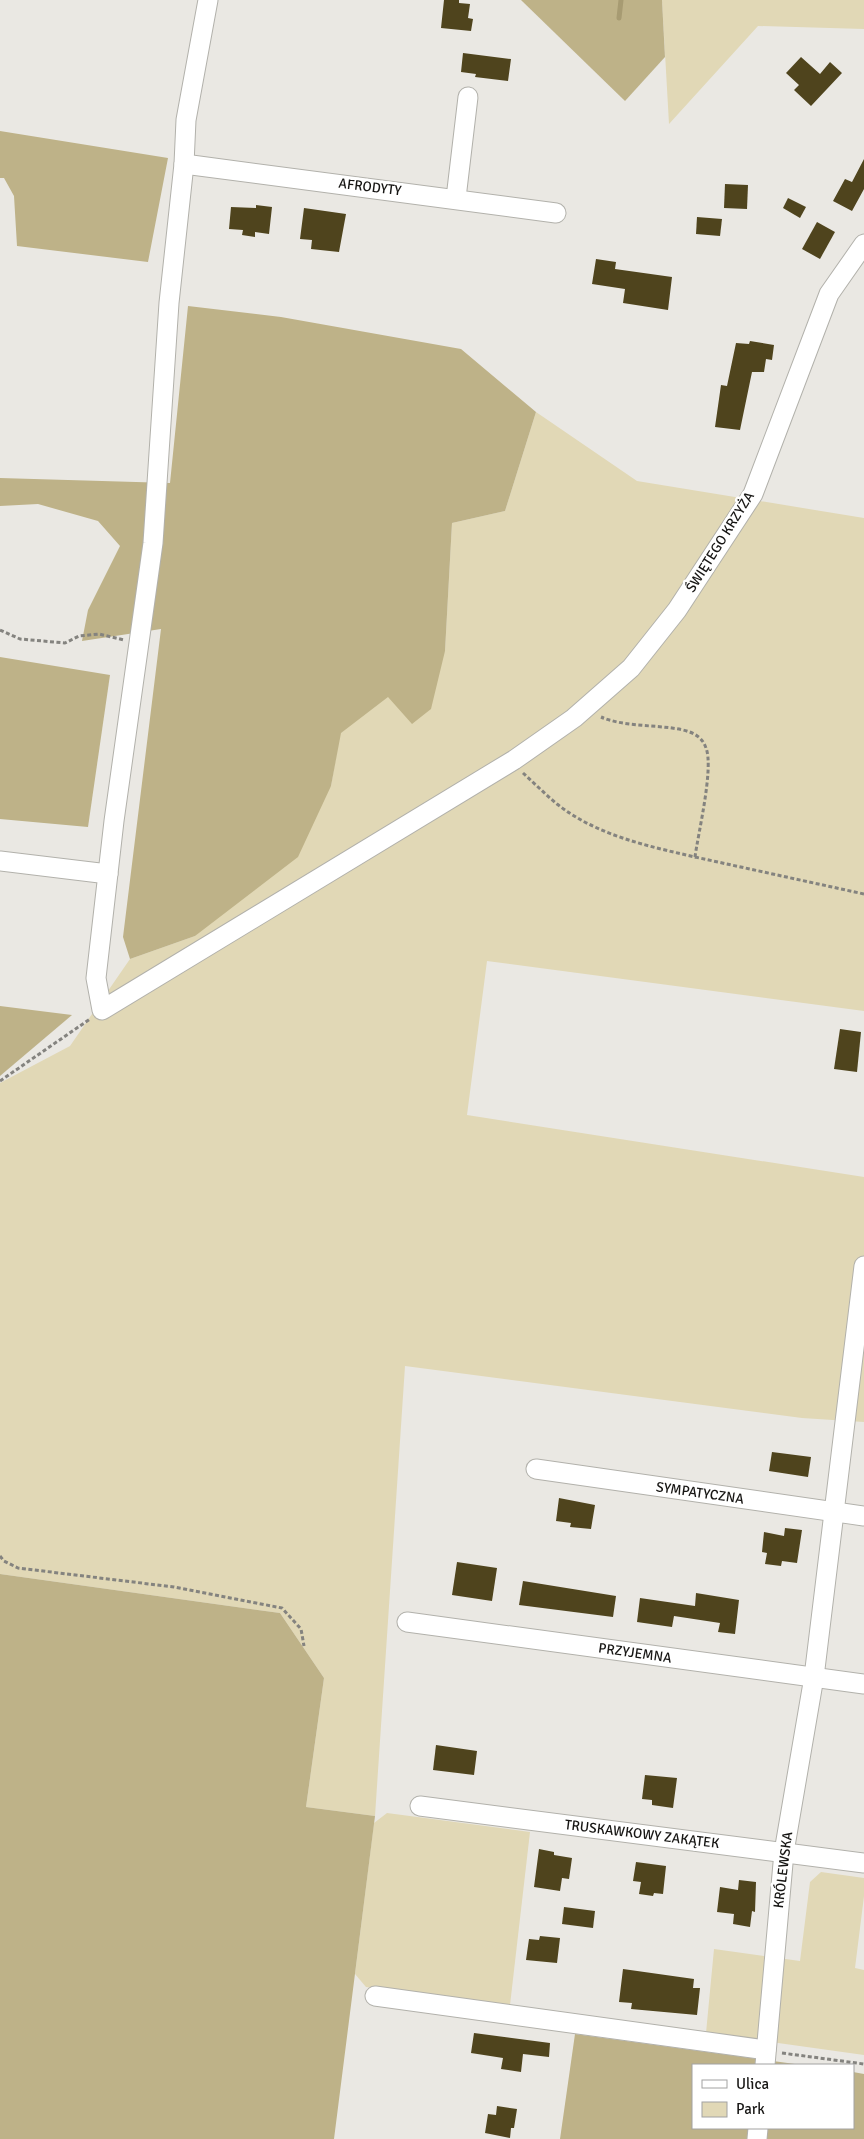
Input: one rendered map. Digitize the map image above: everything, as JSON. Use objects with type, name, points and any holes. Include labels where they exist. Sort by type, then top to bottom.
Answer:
[{"type":"street","points":[[102,1010],[96,978],[108,874],[153,543],[169,303],[184,164],[186,120],[208,0]]},
{"type":"street","points":[[456,198],[468,97]]},
{"type":"street","name":"AFRODYTY","points":[[184,164],[556,212]]},
{"type":"street","name":"ŚWIĘTEGO KRZYŻA","points":[[102,1010],[176,968],[512,761],[585,708],[631,668],[677,610],[753,494],[829,294],[864,244]]},
{"type":"street","points":[[0,861],[108,874]]},
{"type":"street","name":"KRÓLEWSKA","points":[[765,2058],[784,1852],[814,1677],[864,1266]]},
{"type":"street","name":"SYMPATYCZNA","points":[[536,1469],[864,1516]]},
{"type":"street","name":"PRZYJEMNA","points":[[407,1622],[864,1684]]},
{"type":"street","name":"TRUSKAWKOWY ZAKĄTEK","points":[[420,1806],[864,1863]]},
{"type":"street","points":[[375,1996],[765,2058]]},
{"type":"path","points":[[0,630],[20,639],[65,643],[79,636],[99,634],[139,644]]},
{"type":"path","points":[[585,708],[605,719],[684,729],[701,739],[706,747],[708,764],[695,858]]},
{"type":"path","points":[[512,761],[557,804],[580,820],[601,830],[651,847],[695,858],[864,894]]},
{"type":"path","points":[[0,1081],[102,1010]]},
{"type":"path","points":[[0,1556],[4,1561],[18,1568],[174,1587],[282,1608],[301,1629],[304,1646]]},
{"type":"path","points":[[765,2058],[864,2064]]},
{"type":"green space","points":[[662,0],[864,0],[864,29],[758,26],[669,124]]},
{"type":"green space","points":[[536,412],[637,481],[864,518],[864,1011],[487,961],[467,1115],[864,1177],[864,1422],[802,1418],[405,1366],[375,1816],[306,1807],[324,1678],[280,1613],[0,1574],[0,1083],[70,1046],[130,959],[195,936],[331,786],[340,733],[445,651],[452,523],[505,511]]},
{"type":"green space","points":[[387,1813],[530,1832],[510,2005],[366,1987],[355,1974],[374,1823]]},
{"type":"green space","points":[[821,1872],[864,1878],[864,1896],[855,1968],[864,1970],[864,2055],[706,2033],[714,1949],[800,1961],[810,1882]]},
{"type":"shaded area","points":[[521,0],[662,0],[665,57],[625,101]]},
{"type":"shaded area","points":[[0,131],[168,158],[148,262],[17,246],[14,196],[4,178],[0,178]]},
{"type":"shaded area","points":[[188,306],[281,317],[461,349],[536,412],[505,511],[452,523],[445,651],[431,709],[412,724],[388,697],[341,733],[331,786],[298,857],[195,936],[130,959],[123,937],[161,629],[82,641],[88,610],[120,546],[98,521],[38,504],[0,506],[0,478],[170,483]]},
{"type":"shaded area","points":[[0,657],[110,675],[88,827],[0,819]]},
{"type":"shaded area","points":[[0,1006],[72,1015],[0,1076]]},
{"type":"shaded area","points":[[0,1574],[280,1613],[324,1678],[306,1807],[375,1816],[334,2139],[0,2139]]},
{"type":"shaded area","points":[[575,2034],[795,2064],[692,2064],[692,2129],[854,2129],[854,2072],[864,2074],[864,2139],[560,2139]]},
{"type":"building","points":[[444,0],[459,0],[459,3],[470,4],[468,18],[473,19],[471,31],[441,28]]},
{"type":"building","points":[[463,53],[511,59],[508,81],[475,77],[476,74],[461,72]]},
{"type":"building","points":[[801,57],[820,74],[830,62],[842,73],[811,106],[794,90],[799,85],[786,73]]},
{"type":"building","points":[[864,159],[864,189],[852,211],[833,201],[845,179],[852,182]]},
{"type":"building","points":[[725,184],[748,185],[747,209],[724,208]]},
{"type":"building","points":[[788,198],[806,207],[800,218],[783,208]]},
{"type":"building","points":[[256,205],[272,207],[269,234],[255,232],[255,237],[242,235],[243,230],[229,229],[231,207],[256,208]]},
{"type":"building","points":[[304,208],[346,214],[339,252],[311,249],[312,240],[300,239]]},
{"type":"building","points":[[697,217],[722,219],[720,236],[696,234]]},
{"type":"building","points":[[817,222],[835,232],[820,259],[802,249]]},
{"type":"building","points":[[596,259],[616,262],[615,269],[672,277],[668,310],[623,303],[625,289],[592,284]]},
{"type":"building","points":[[750,341],[774,345],[772,360],[766,359],[764,372],[752,372],[740,430],[715,427],[721,385],[727,386],[736,343],[749,344]]},
{"type":"building","points":[[840,1029],[861,1032],[857,1072],[834,1069]]},
{"type":"building","points":[[772,1452],[811,1457],[808,1477],[769,1471]]},
{"type":"building","points":[[559,1498],[595,1505],[591,1529],[570,1527],[571,1523],[556,1521]]},
{"type":"building","points":[[785,1528],[802,1530],[797,1563],[782,1561],[781,1566],[765,1564],[767,1553],[762,1552],[764,1532],[784,1536]]},
{"type":"building","points":[[457,1562],[497,1568],[492,1601],[452,1595]]},
{"type":"building","points":[[523,1581],[616,1596],[613,1617],[519,1605]]},
{"type":"building","points":[[696,1593],[739,1600],[735,1634],[718,1632],[720,1623],[674,1616],[672,1627],[637,1622],[640,1598],[695,1606]]},
{"type":"building","points":[[436,1745],[477,1751],[474,1775],[433,1770]]},
{"type":"building","points":[[645,1775],[677,1778],[673,1808],[652,1805],[652,1800],[642,1799]]},
{"type":"building","points":[[539,1849],[554,1852],[554,1855],[572,1858],[569,1879],[562,1878],[560,1891],[534,1887]]},
{"type":"building","points":[[636,1862],[666,1866],[663,1894],[654,1893],[653,1896],[639,1894],[641,1882],[633,1881]]},
{"type":"building","points":[[739,1880],[756,1882],[755,1912],[752,1911],[750,1927],[733,1924],[734,1914],[717,1912],[720,1887],[738,1890]]},
{"type":"building","points":[[564,1907],[595,1911],[593,1928],[562,1924]]},
{"type":"building","points":[[540,1936],[560,1938],[557,1963],[526,1960],[529,1939],[539,1940]]},
{"type":"building","points":[[623,1969],[694,1979],[693,1988],[700,1988],[697,2015],[631,2009],[632,2003],[619,2002]]},
{"type":"building","points":[[474,2033],[550,2043],[549,2057],[523,2054],[521,2072],[501,2069],[503,2058],[471,2053]]},
{"type":"building","points":[[497,2106],[517,2109],[514,2128],[511,2128],[510,2138],[485,2133],[488,2114],[496,2115]]},
{"type":"waterway","points":[[619,18],[621,0]]}]
